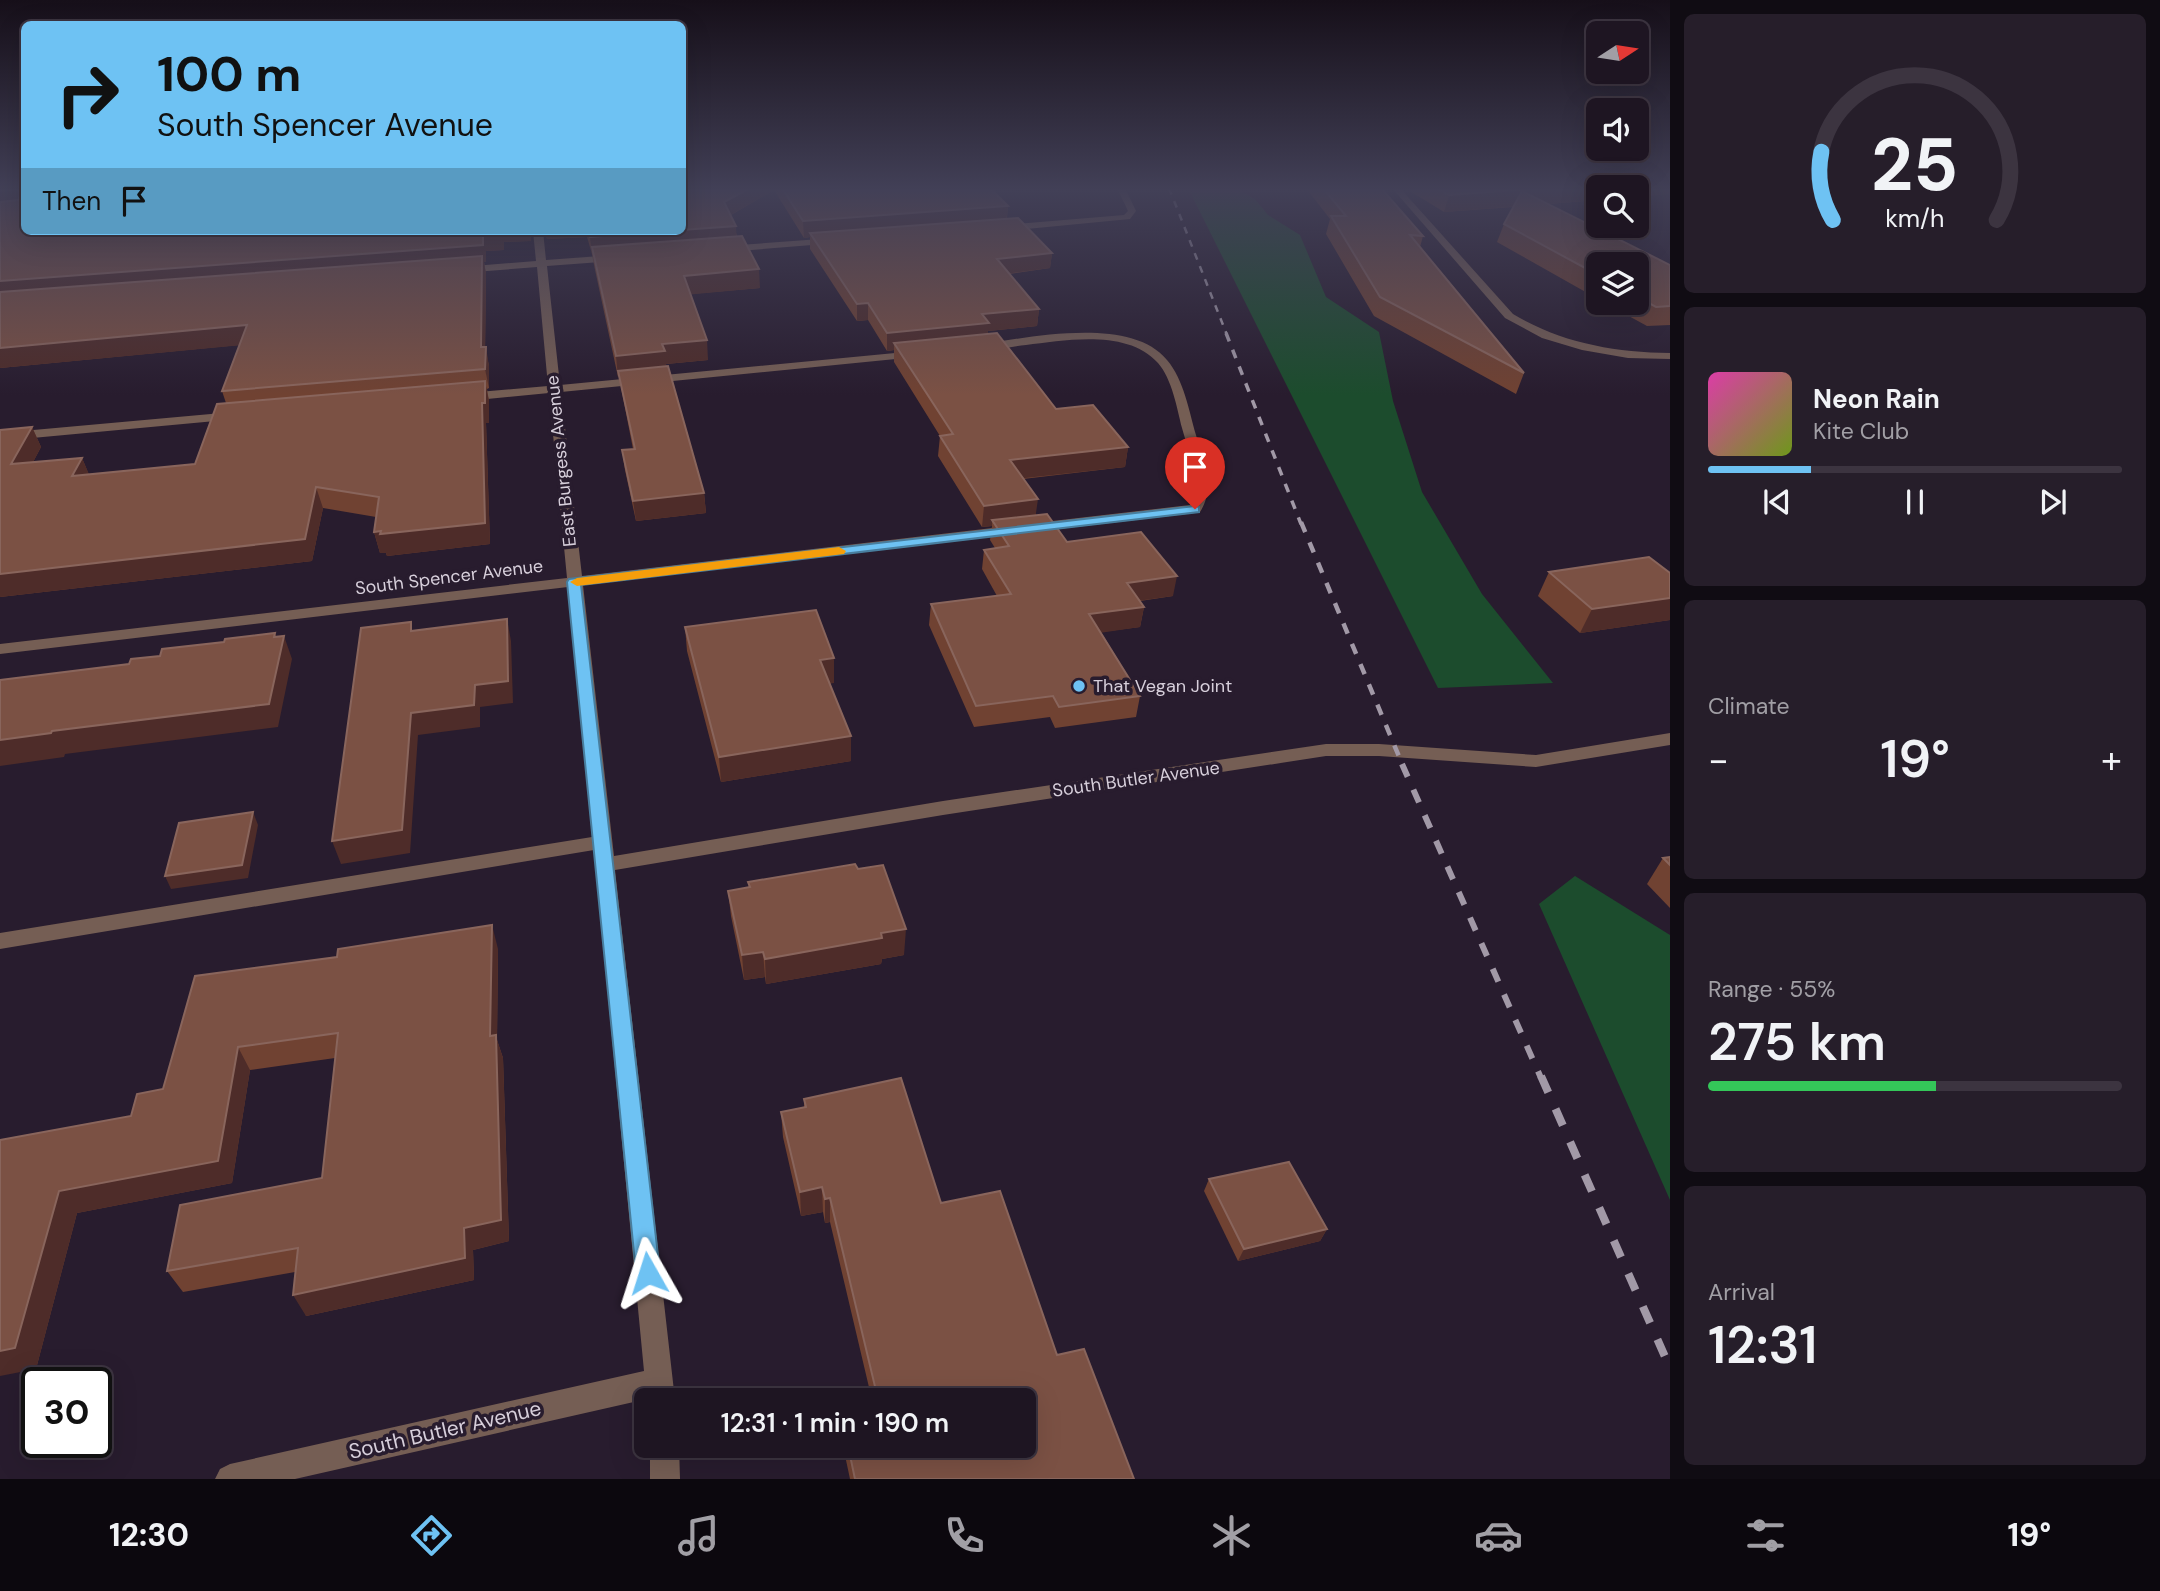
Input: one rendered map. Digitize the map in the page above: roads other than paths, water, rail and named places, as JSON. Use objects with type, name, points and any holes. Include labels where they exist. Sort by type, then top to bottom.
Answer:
[{"type":"street","name":"East Burgess Avenue","points":[[540,257],[660,1388]]},
{"type":"street","points":[[455,270],[628,257]]},
{"type":"street","points":[[1457,257],[1509,316],[1518,322],[1575,345],[1612,352],[1670,356]]},
{"type":"street","name":"South Spencer Avenue","points":[[0,649],[1195,509],[1202,501],[1202,483],[1184,411],[1164,363],[1153,352],[1116,338],[1083,337],[971,348]]},
{"type":"street","points":[[449,399],[933,353]]},
{"type":"street","points":[[0,437],[241,415]]},
{"type":"street","name":"South Butler Avenue","points":[[605,865],[943,808],[1326,750],[1379,750],[1536,761],[1670,739]]},
{"type":"street","points":[[0,942],[602,842]]},
{"type":"street","name":"South Butler Avenue","points":[[230,1479],[634,1396]]},
{"type":"street","points":[[665,1479],[666,1458]]},
{"type":"railway","points":[[1196,257],[1227,335]]},
{"type":"railway","points":[[1226,333],[1301,524]]},
{"type":"railway","points":[[1301,522],[1403,766]]},
{"type":"railway","points":[[1402,764],[1541,1078]]},
{"type":"railway","points":[[1541,1076],[1670,1368]]},
{"type":"place","name":"That Vegan Joint","points":[[1079,686]]}]
